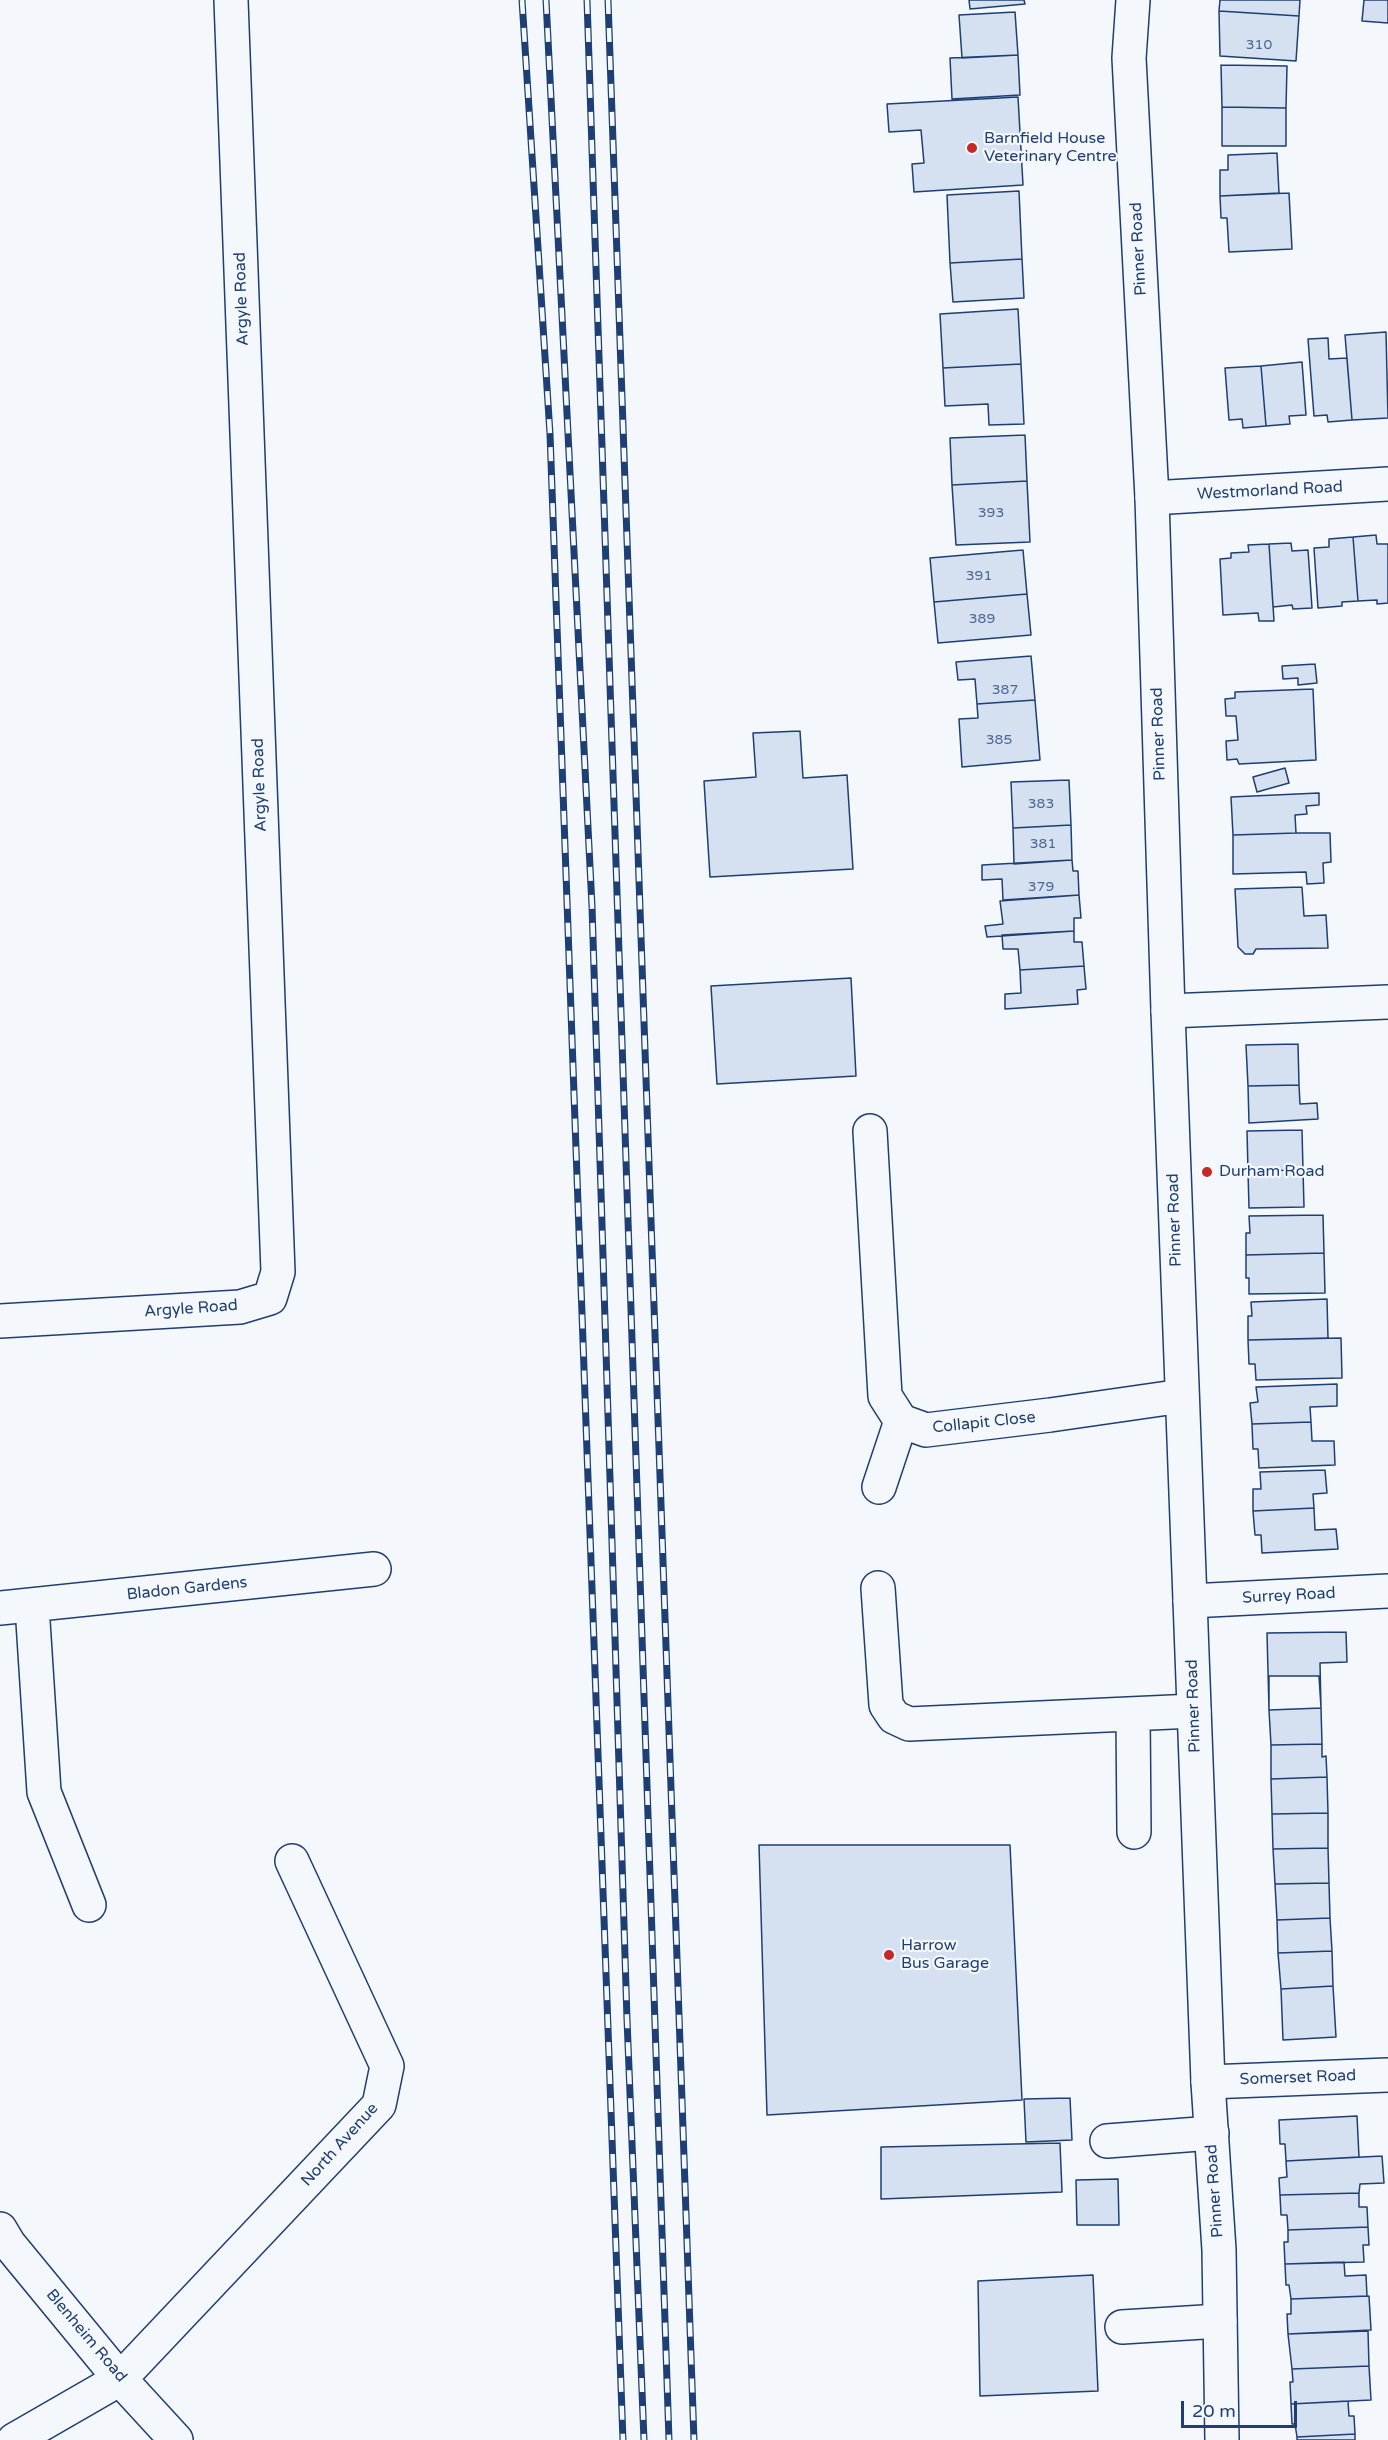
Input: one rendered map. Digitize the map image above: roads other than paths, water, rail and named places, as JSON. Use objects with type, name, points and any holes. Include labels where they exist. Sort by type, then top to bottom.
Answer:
[{"type":"street","name":"Argyle Road","points":[[0,1321],[240,1306],[270,1298],[278,1272],[231,0]]},
{"type":"street","name":"Pinner Road","points":[[1133,0],[1129,58],[1152,498],[1168,1011],[1208,2082],[1219,2250],[1222,2440]]},
{"type":"street","name":"Westmorland Road","points":[[1152,498],[1388,484]]},
{"type":"street","points":[[1168,1011],[1388,1002]]},
{"type":"street","points":[[870,1131],[885,1396],[901,1421],[879,1487]]},
{"type":"street","name":"Collapit Close","points":[[901,1421],[926,1430],[1182,1396]]},
{"type":"street","name":"Bladon Gardens","points":[[16,1607],[374,1569]]},
{"type":"street","points":[[878,1588],[886,1705],[894,1717],[909,1724],[1194,1711]]},
{"type":"street","name":"Surrey Road","points":[[1190,1601],[1388,1591]]},
{"type":"street","points":[[16,1607],[44,1792],[89,1905]]},
{"type":"street","points":[[1133,1714],[1134,1833]]},
{"type":"street","name":"North Avenue","points":[[14,2440],[120,2379],[379,2105],[387,2066],[292,1861]]},
{"type":"street","name":"Somerset Road","points":[[1208,2082],[1388,2074]]},
{"type":"street","points":[[1107,2141],[1212,2133]]},
{"type":"street","name":"Blenheim Road","points":[[0,2229],[9,2244],[120,2379],[176,2440]]},
{"type":"street","points":[[1122,2327],[1220,2321]]},
{"type":"railway","points":[[522,0],[550,434],[623,2440]]},
{"type":"railway","points":[[546,0],[592,906],[627,2019],[644,2440]]},
{"type":"railway","points":[[587,0],[669,2440]]},
{"type":"railway","points":[[608,0],[694,2440]]},
{"type":"place","name":"Barnfield House Veterinary Centre","points":[[972,148]]},
{"type":"place","name":"Durham Road","points":[[1207,1172]]},
{"type":"place","name":"Harrow Bus Garage","points":[[889,1955]]}]
